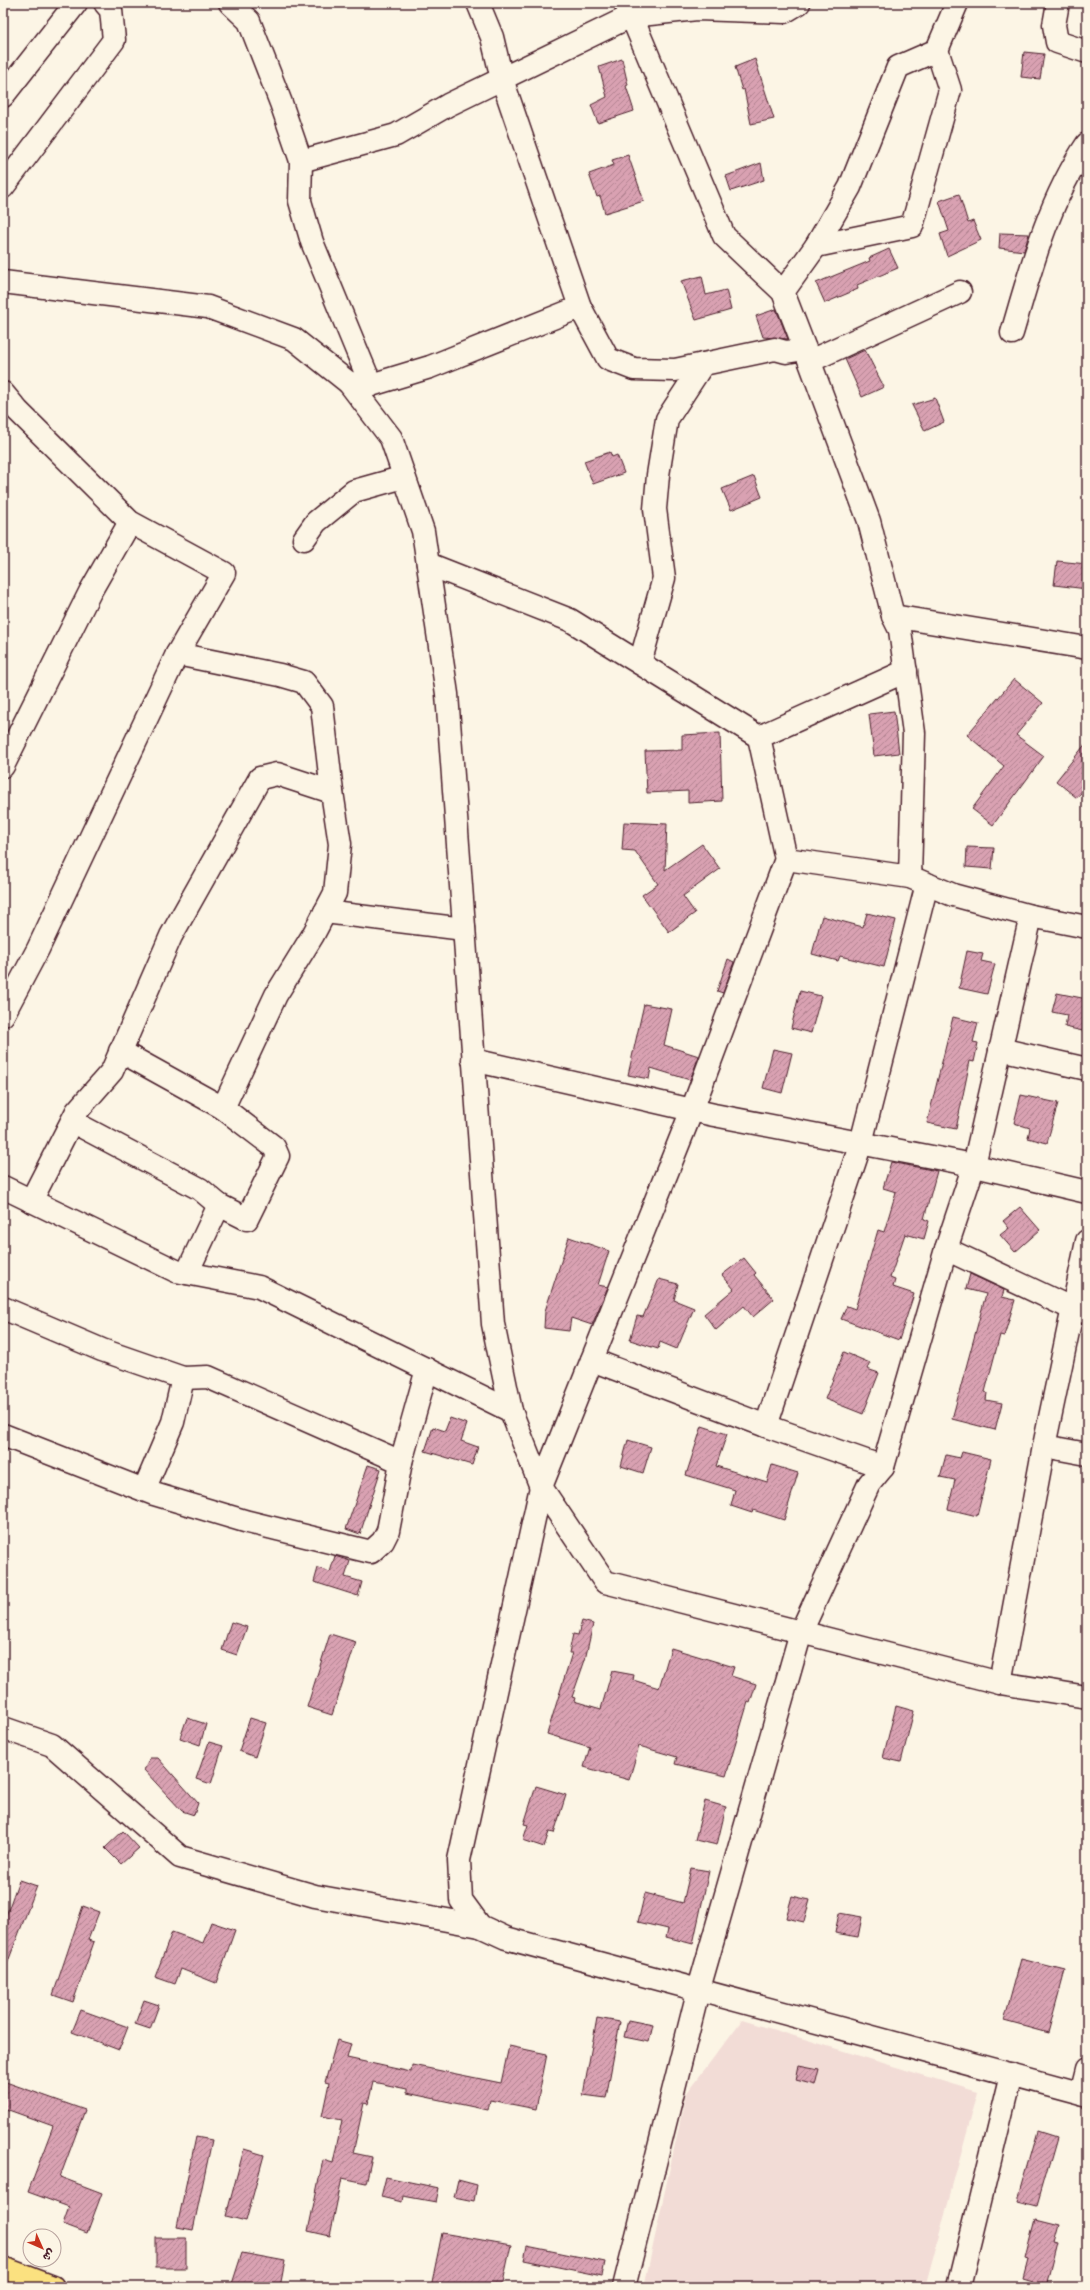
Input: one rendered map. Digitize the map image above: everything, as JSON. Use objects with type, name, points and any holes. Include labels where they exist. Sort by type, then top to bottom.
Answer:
[{"type":"main road","points":[[3,2268],[53,2287]]},
{"type":"street","points":[[3,96],[76,3]]},
{"type":"street","points":[[3,187],[114,40],[111,10],[105,3]]},
{"type":"street","points":[[230,3],[248,22],[281,102],[301,161],[300,201],[312,242],[371,384]]},
{"type":"street","points":[[478,3],[492,37],[502,79],[580,307],[608,359],[634,369],[661,370],[703,364],[775,349],[808,355],[960,292]]},
{"type":"street","points":[[301,161],[396,135],[448,105],[502,79],[629,9],[697,9],[784,12],[799,3]]},
{"type":"street","points":[[783,292],[816,246],[850,187],[898,68],[936,50],[957,3]]},
{"type":"street","points":[[1058,3],[1054,25],[1057,42],[1087,52]]},
{"type":"street","points":[[629,9],[724,236],[783,292],[808,355],[869,521],[893,616],[900,630],[914,733],[919,881],[861,1143],[766,1426]]},
{"type":"street","points":[[816,246],[912,226],[950,90],[936,50]]},
{"type":"street","points":[[1012,333],[1040,240],[1069,172],[1087,144]]},
{"type":"street","points":[[4,283],[208,307],[294,339],[349,384],[391,438],[423,531],[447,694],[493,1324],[511,1411],[541,1487],[605,1582],[1000,1683],[1087,1697]]},
{"type":"street","points":[[349,384],[371,384],[430,367],[580,307]]},
{"type":"street","points":[[640,663],[664,578],[655,509],[658,475],[667,419],[703,364]]},
{"type":"street","points":[[3,393],[18,411],[130,522],[224,572],[177,654],[38,949],[3,1015]]},
{"type":"street","points":[[304,539],[316,522],[354,491],[404,477]]},
{"type":"street","points":[[3,766],[90,592],[130,522]]},
{"type":"street","points":[[428,564],[570,620],[759,737],[786,859],[692,1110],[541,1487],[459,1860],[461,1900],[480,1926]]},
{"type":"street","points":[[893,616],[1087,648]]},
{"type":"street","points":[[177,654],[280,675],[304,682],[322,706],[332,792],[340,844],[335,892],[325,912],[276,995],[223,1108]]},
{"type":"street","points":[[759,737],[906,670]]},
{"type":"street","points":[[31,1201],[73,1122],[77,1111],[112,1071],[171,936],[260,778],[277,774],[332,792]]},
{"type":"street","points":[[786,859],[919,881],[953,895],[1031,916],[1087,927]]},
{"type":"street","points":[[325,912],[464,929]]},
{"type":"street","points":[[624,2287],[698,1992],[802,1632],[870,1484],[883,1467],[946,1249],[974,1166],[1031,916]]},
{"type":"street","points":[[1000,1049],[1087,1069]]},
{"type":"street","points":[[73,1122],[200,1189],[219,1204],[247,1219],[278,1156],[274,1147],[223,1108],[120,1051]]},
{"type":"street","points":[[473,1060],[692,1110],[974,1166],[1087,1192]]},
{"type":"street","points":[[3,1187],[176,1270],[259,1287],[511,1411]]},
{"type":"street","points":[[187,1273],[219,1204]]},
{"type":"street","points":[[1000,1683],[1044,1446],[1080,1311],[1087,1241]]},
{"type":"street","points":[[946,1249],[1080,1311]]},
{"type":"street","points":[[3,1308],[102,1350],[182,1378],[208,1377],[401,1462]]},
{"type":"street","points":[[592,1360],[766,1426],[883,1467]]},
{"type":"street","points":[[3,1435],[144,1490],[248,1522],[371,1552],[383,1541],[388,1531],[401,1462],[427,1369]]},
{"type":"street","points":[[144,1490],[173,1422],[182,1378]]},
{"type":"street","points":[[1044,1446],[1087,1454]]},
{"type":"street","points":[[3,1728],[52,1745],[180,1857],[315,1896],[480,1926],[506,1938],[698,1992],[1084,2094],[1087,2069]]},
{"type":"street","points":[[959,2287],[1011,2074]]},
{"type":"shaded area","points":[[742,2020],[978,2092],[925,2287],[644,2287],[686,2094]]},
{"type":"building","points":[[1024,52],[1044,54],[1040,79],[1021,77]]},
{"type":"building","points":[[622,59],[628,85],[626,86],[634,111],[598,123],[591,105],[607,97],[599,67]]},
{"type":"building","points":[[755,59],[774,119],[751,124],[744,89],[742,90],[735,67]]},
{"type":"building","points":[[628,155],[644,201],[605,213],[600,196],[597,197],[589,174],[614,165],[612,160]]},
{"type":"building","points":[[761,163],[764,180],[731,191],[726,176]]},
{"type":"building","points":[[959,194],[968,223],[973,221],[981,240],[947,256],[940,234],[949,231],[939,201]]},
{"type":"building","points":[[1000,233],[1029,234],[1024,251],[999,248]]},
{"type":"building","points":[[889,249],[898,268],[857,285],[858,289],[825,303],[816,283],[870,261],[869,258]]},
{"type":"building","points":[[702,276],[706,295],[726,290],[731,310],[696,320],[681,281]]},
{"type":"building","points":[[776,309],[788,339],[763,337],[756,316]]},
{"type":"building","points":[[865,350],[884,387],[862,397],[845,359]]},
{"type":"building","points":[[935,398],[944,422],[925,431],[912,405]]},
{"type":"building","points":[[610,452],[612,457],[617,455],[624,473],[593,484],[584,461]]},
{"type":"building","points":[[754,476],[762,497],[731,510],[722,489]]},
{"type":"building","points":[[1057,561],[1087,564],[1087,589],[1054,585]]},
{"type":"building","points":[[1014,679],[1043,703],[1016,735],[1044,756],[993,825],[972,809],[1004,766],[967,735]]},
{"type":"building","points":[[894,711],[899,753],[874,756],[869,714]]},
{"type":"building","points":[[720,733],[722,801],[688,803],[688,791],[647,793],[645,751],[682,750],[682,735]]},
{"type":"building","points":[[1087,742],[1087,785],[1077,798],[1056,781]]},
{"type":"building","points":[[624,822],[667,824],[665,870],[702,844],[720,869],[683,896],[695,913],[669,932],[642,895],[658,884],[635,851],[622,850]]},
{"type":"building","points":[[967,847],[994,848],[992,869],[966,867]]},
{"type":"building","points":[[867,913],[896,920],[884,967],[840,956],[838,961],[812,954],[822,916],[863,927]]},
{"type":"building","points":[[967,951],[983,954],[981,961],[995,964],[987,994],[959,988]]},
{"type":"building","points":[[728,959],[734,962],[723,993],[717,991]]},
{"type":"building","points":[[800,991],[821,996],[811,1033],[791,1028]]},
{"type":"building","points":[[1057,993],[1087,999],[1087,1032],[1065,1027],[1067,1015],[1052,1012]]},
{"type":"building","points":[[644,1004],[672,1009],[664,1045],[699,1056],[690,1080],[651,1068],[649,1079],[628,1075]]},
{"type":"building","points":[[953,1017],[978,1023],[973,1042],[978,1043],[974,1062],[970,1061],[956,1129],[927,1123]]},
{"type":"building","points":[[773,1049],[792,1053],[782,1093],[763,1088]]},
{"type":"building","points":[[1021,1095],[1058,1103],[1047,1143],[1028,1138],[1030,1128],[1014,1123]]},
{"type":"building","points":[[891,1162],[937,1171],[924,1219],[929,1221],[924,1239],[905,1234],[890,1278],[895,1280],[893,1287],[914,1294],[899,1340],[841,1319],[847,1306],[855,1309],[878,1230],[884,1232],[896,1192],[883,1188]]},
{"type":"building","points":[[1020,1207],[1040,1230],[1015,1252],[1000,1235],[1009,1228],[1003,1221]]},
{"type":"building","points":[[569,1237],[609,1251],[598,1285],[608,1287],[592,1325],[571,1318],[569,1331],[544,1328],[545,1311]]},
{"type":"building","points":[[744,1258],[756,1273],[754,1275],[774,1299],[753,1317],[744,1306],[716,1330],[704,1314],[734,1289],[722,1275]]},
{"type":"building","points":[[970,1274],[1004,1290],[1002,1297],[1015,1300],[1004,1336],[1000,1335],[985,1392],[987,1393],[986,1400],[1002,1403],[995,1430],[952,1419],[986,1294],[966,1289]]},
{"type":"building","points":[[659,1279],[678,1284],[674,1300],[694,1308],[677,1349],[660,1342],[658,1349],[630,1340],[637,1316],[643,1317]]},
{"type":"building","points":[[844,1352],[870,1363],[867,1369],[879,1373],[863,1414],[825,1399]]},
{"type":"building","points":[[450,1418],[467,1424],[461,1441],[478,1447],[472,1465],[425,1451],[433,1427],[445,1431]]},
{"type":"building","points":[[702,1426],[727,1434],[716,1466],[767,1482],[772,1465],[798,1473],[784,1520],[753,1510],[752,1513],[731,1506],[735,1490],[686,1475]]},
{"type":"building","points":[[628,1440],[651,1447],[643,1473],[621,1466]]},
{"type":"building","points":[[962,1452],[991,1459],[977,1516],[948,1509],[955,1480],[940,1477],[946,1455],[960,1458]]},
{"type":"building","points":[[368,1465],[381,1469],[360,1534],[346,1529]]},
{"type":"building","points":[[335,1556],[350,1561],[345,1577],[362,1582],[358,1596],[314,1582],[318,1568],[330,1572]]},
{"type":"building","points":[[582,1621],[593,1624],[585,1660],[572,1697],[575,1698],[574,1701],[601,1709],[612,1671],[634,1675],[633,1680],[659,1688],[671,1648],[734,1667],[731,1676],[756,1684],[750,1703],[748,1702],[726,1776],[675,1764],[677,1757],[639,1746],[629,1780],[584,1767],[590,1747],[547,1734],[572,1653],[569,1653],[573,1634],[578,1635]]},
{"type":"building","points":[[231,1622],[247,1627],[237,1655],[222,1650]]},
{"type":"building","points":[[330,1634],[356,1642],[332,1715],[307,1707]]},
{"type":"building","points":[[896,1706],[914,1711],[901,1762],[883,1758]]},
{"type":"building","points":[[187,1718],[206,1724],[200,1745],[180,1738]]},
{"type":"building","points":[[250,1718],[266,1723],[255,1757],[239,1751]]},
{"type":"building","points":[[209,1742],[223,1746],[211,1784],[196,1779]]},
{"type":"building","points":[[150,1758],[158,1758],[198,1803],[194,1815],[182,1811],[144,1770]]},
{"type":"building","points":[[536,1786],[566,1795],[554,1833],[549,1832],[544,1847],[523,1840],[528,1825],[524,1824]]},
{"type":"building","points":[[705,1801],[726,1807],[717,1845],[695,1840]]},
{"type":"building","points":[[123,1831],[139,1848],[121,1864],[105,1848]]},
{"type":"building","points":[[691,1868],[709,1871],[693,1944],[666,1937],[668,1929],[638,1922],[645,1893],[683,1903]]},
{"type":"building","points":[[19,1880],[37,1886],[4,1972],[3,1924]]},
{"type":"building","points":[[792,1896],[810,1900],[804,1922],[786,1918]]},
{"type":"building","points":[[83,1906],[99,1912],[88,1940],[94,1942],[73,2002],[53,1995]]},
{"type":"building","points":[[839,1913],[862,1917],[858,1937],[835,1933]]},
{"type":"building","points":[[211,1922],[235,1930],[216,1983],[181,1969],[175,1984],[155,1977],[172,1932],[203,1943]]},
{"type":"building","points":[[1021,1959],[1065,1970],[1048,2033],[1004,2021]]},
{"type":"building","points":[[144,2000],[159,2005],[150,2029],[135,2024]]},
{"type":"building","points":[[81,2010],[128,2027],[119,2050],[72,2032]]},
{"type":"building","points":[[597,2018],[620,2022],[606,2098],[583,2095]]},
{"type":"building","points":[[628,2020],[653,2025],[649,2042],[624,2037]]},
{"type":"building","points":[[337,2040],[351,2044],[347,2058],[411,2072],[412,2065],[501,2083],[509,2046],[547,2054],[536,2109],[490,2100],[488,2110],[407,2093],[407,2089],[373,2082],[368,2104],[364,2103],[353,2153],[372,2157],[366,2183],[342,2178],[330,2236],[308,2231],[323,2160],[333,2163],[342,2120],[322,2116],[329,2083],[325,2082]]},
{"type":"building","points":[[799,2065],[819,2069],[815,2085],[796,2080]]},
{"type":"building","points":[[3,2081],[85,2110],[60,2177],[102,2193],[87,2233],[63,2224],[69,2207],[28,2192],[53,2126],[3,2108]]},
{"type":"building","points":[[1038,2131],[1057,2137],[1037,2206],[1018,2201]]},
{"type":"building","points":[[196,2137],[212,2140],[193,2230],[177,2227]]},
{"type":"building","points":[[244,2149],[264,2155],[246,2221],[226,2216]]},
{"type":"building","points":[[386,2177],[439,2188],[436,2202],[403,2196],[402,2202],[381,2197]]},
{"type":"building","points":[[458,2180],[477,2185],[474,2201],[454,2197]]},
{"type":"building","points":[[1035,2218],[1059,2224],[1054,2242],[1058,2243],[1047,2287],[1031,2287],[1033,2281],[1023,2278],[1028,2259],[1025,2258]]},
{"type":"building","points":[[442,2233],[511,2245],[502,2287],[431,2287]]},
{"type":"building","points":[[156,2238],[186,2238],[186,2268],[156,2268]]},
{"type":"building","points":[[527,2246],[605,2262],[602,2276],[524,2260]]},
{"type":"building","points":[[242,2253],[285,2261],[280,2287],[231,2287]]}]
